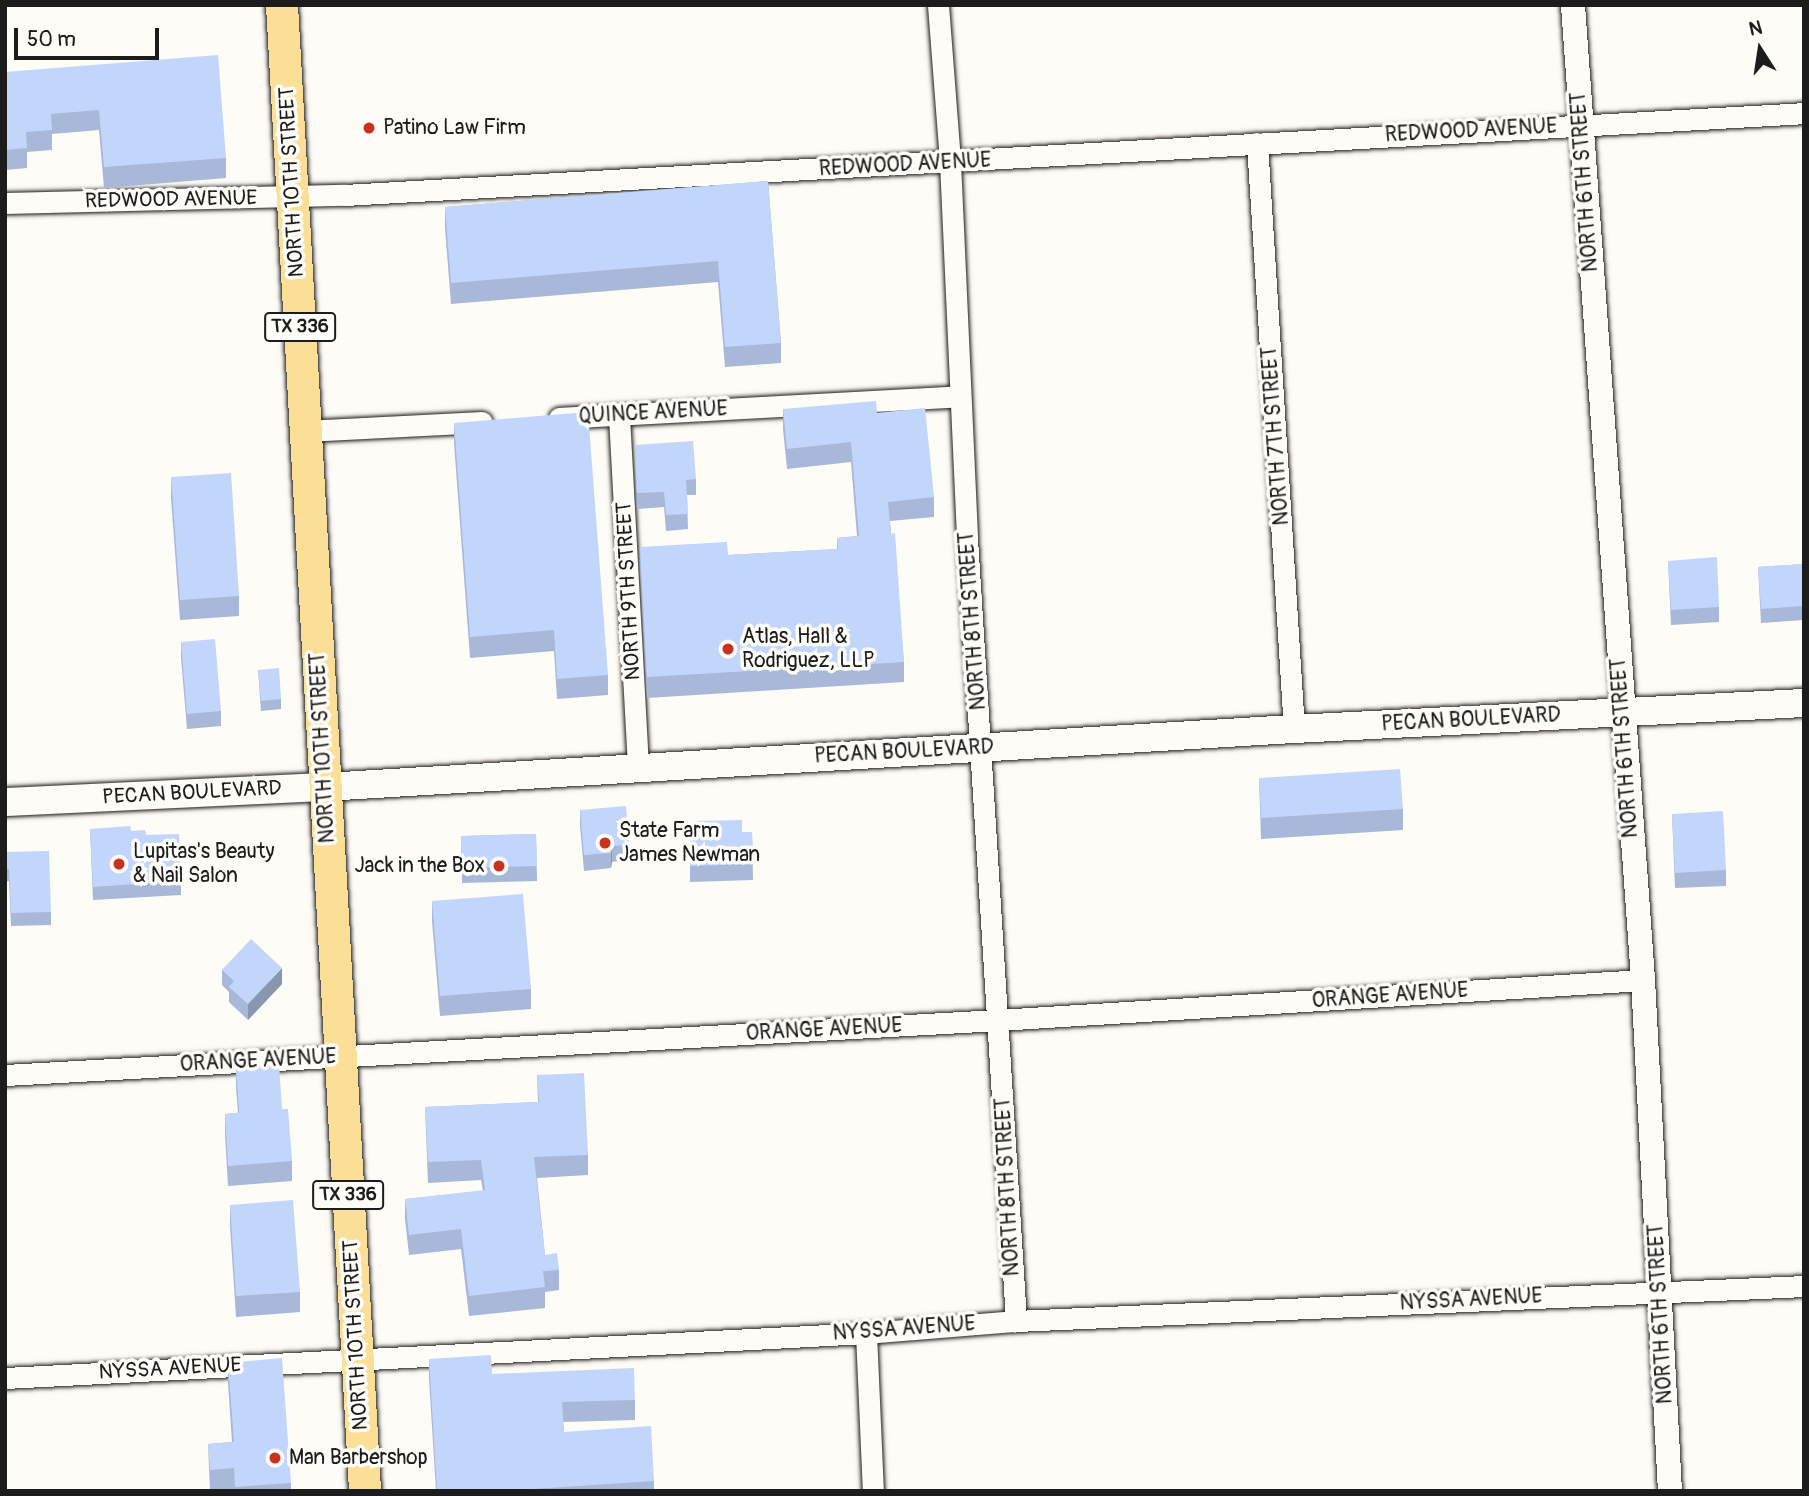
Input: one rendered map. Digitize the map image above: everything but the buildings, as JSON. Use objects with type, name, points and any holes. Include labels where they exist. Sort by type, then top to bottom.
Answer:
[{"type":"main road","name":"NORTH 10TH STREET","points":[[282,5],[365,1491]]},
{"type":"main road","name":"PECAN BOULEVARD","points":[[5,802],[325,787],[1294,729],[1804,702]]},
{"type":"street","name":"NORTH 8TH STREET","points":[[937,5],[950,162],[959,396],[1016,1321]]},
{"type":"street","name":"NORTH 6TH STREET","points":[[1573,5],[1643,980],[1670,1491]]},
{"type":"street","name":"REDWOOD AVENUE","points":[[5,203],[292,197],[1804,113]]},
{"type":"street","name":"NORTH 7TH STREET","points":[[1258,143],[1294,729]]},
{"type":"street","name":"QUINCE AVENUE","points":[[535,420],[959,396]]},
{"type":"street","name":"NORTH 9TH STREET","points":[[619,416],[638,767]]},
{"type":"street","points":[[305,430],[507,421]]},
{"type":"street","name":"ORANGE AVENUE","points":[[5,1075],[998,1020],[1643,980]]},
{"type":"street","name":"NYSSA AVENUE","points":[[5,1378],[866,1333],[1016,1321],[1804,1286]]},
{"type":"street","points":[[866,1333],[873,1491]]},
{"type":"place","name":"Patino Law Firm","points":[[369,128]]},
{"type":"place","name":"Atlas, Hall & Rodriguez, LLP","points":[[728,649]]},
{"type":"place","name":"State Farm James Newman","points":[[605,843]]},
{"type":"place","name":"Lupitas's Beauty & Nail Salon","points":[[119,864]]},
{"type":"place","name":"Jack in the Box","points":[[499,866]]},
{"type":"place","name":"Man Barbershop","points":[[275,1458]]}]
